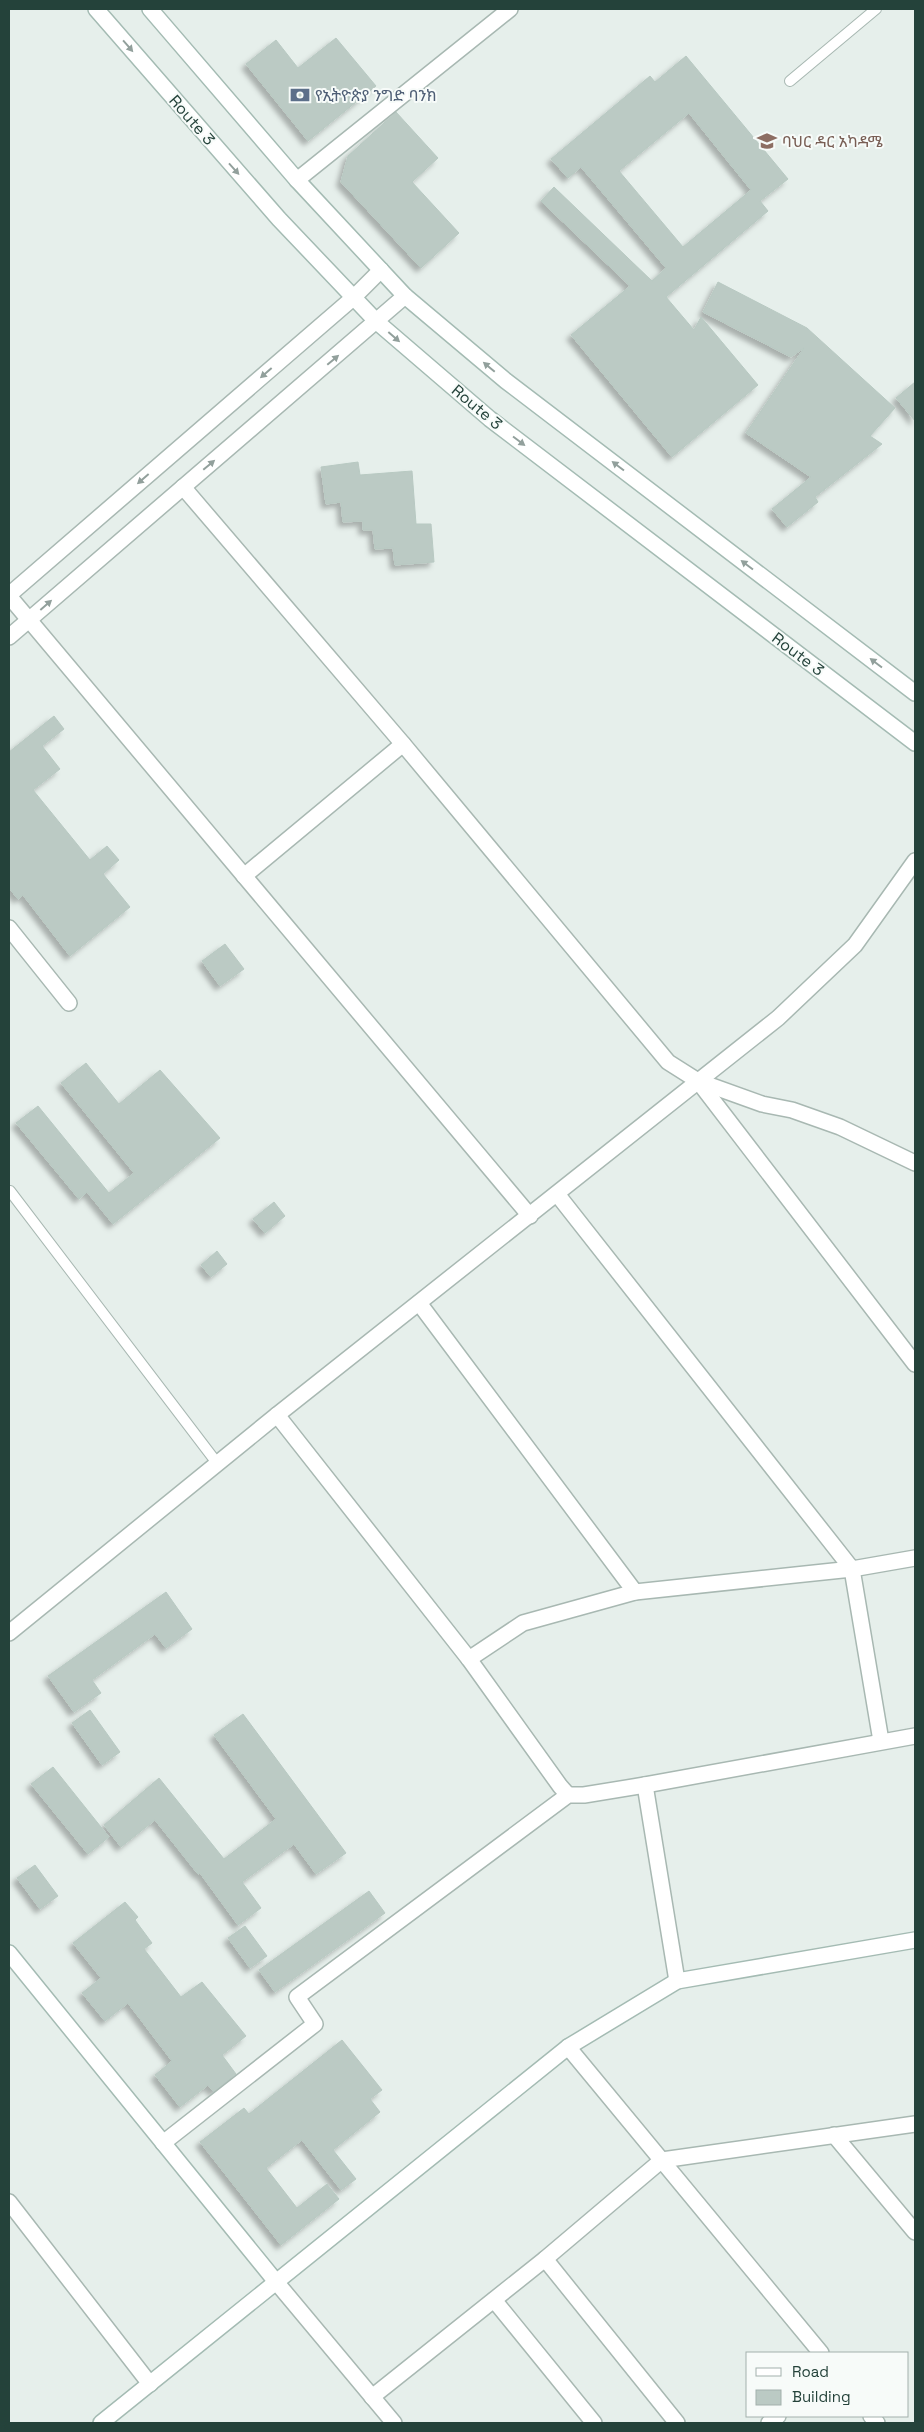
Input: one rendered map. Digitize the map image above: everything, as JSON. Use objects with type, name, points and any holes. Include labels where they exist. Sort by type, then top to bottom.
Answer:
[{"type":"street","name":"Route 3","points":[[96,9],[207,138],[377,322],[490,419],[915,743]]},
{"type":"street","points":[[150,9],[297,180],[405,296],[506,381],[915,693]]},
{"type":"street","points":[[297,180],[510,9]]},
{"type":"street","points":[[380,270],[353,298],[9,596],[530,1216]]},
{"type":"street","points":[[9,637],[405,296]]},
{"type":"street","points":[[183,487],[404,744],[668,1062],[698,1081],[762,1104],[792,1110],[840,1127],[915,1163]]},
{"type":"street","points":[[244,876],[404,744]]},
{"type":"street","points":[[9,1633],[277,1414],[530,1216],[778,1018],[856,945],[915,861]]},
{"type":"street","points":[[9,928],[69,1002]]},
{"type":"street","points":[[698,1081],[915,1364]]},
{"type":"street","points":[[557,1194],[852,1569],[882,1741]]},
{"type":"street","points":[[419,1303],[635,1592]]},
{"type":"street","points":[[277,1414],[469,1659],[568,1795]]},
{"type":"street","points":[[469,1659],[523,1624],[635,1592],[852,1569],[915,1558]]},
{"type":"street","points":[[164,2143],[315,2024],[297,1997],[568,1795],[584,1795],[645,1785],[915,1736]]},
{"type":"street","points":[[645,1785],[678,1981]]},
{"type":"street","points":[[101,2423],[116,2418],[150,2384],[568,2047],[678,1981],[915,1940]]},
{"type":"street","points":[[10,1958],[394,2423]]},
{"type":"street","points":[[568,2047],[820,2352]]},
{"type":"street","points":[[372,2397],[545,2259],[662,2160],[834,2134],[915,2124]]},
{"type":"street","points":[[834,2134],[915,2232]]},
{"type":"street","points":[[9,2202],[150,2384]]},
{"type":"street","points":[[545,2259],[677,2423]]},
{"type":"street","points":[[494,2300],[594,2423]]},
{"type":"lane","points":[[790,81],[876,9]]},
{"type":"lane","points":[[10,1191],[218,1463]]},
{"type":"building","points":[[336,38],[376,86],[308,141],[246,64],[276,40],[298,68]]},
{"type":"building","points":[[686,56],[788,179],[760,201],[768,211],[666,297],[694,330],[701,317],[758,385],[672,457],[571,335],[630,286],[541,201],[554,187],[652,281],[666,268],[581,167],[568,178],[551,159],[650,76],[655,82]],"holes":[[[689,113],[751,190],[683,247],[619,171]]]},
{"type":"building","points":[[396,112],[438,158],[412,182],[459,233],[421,268],[341,182],[348,156]]},
{"type":"building","points":[[718,282],[807,328],[895,408],[870,436],[882,444],[815,497],[818,502],[787,527],[772,509],[811,477],[746,433],[804,348],[791,357],[703,312]]},
{"type":"building","points":[[915,382],[915,421],[896,398]]},
{"type":"building","points":[[358,462],[360,475],[412,471],[416,524],[431,524],[434,562],[395,565],[393,548],[375,549],[373,530],[363,530],[363,521],[343,522],[341,502],[326,504],[321,467]]},
{"type":"building","points":[[54,716],[64,729],[42,746],[60,769],[33,790],[90,860],[107,846],[119,860],[103,874],[130,907],[70,956],[23,895],[18,899],[9,888],[9,752]]},
{"type":"building","points":[[225,944],[244,969],[220,986],[202,961]]},
{"type":"building","points":[[86,1063],[119,1104],[160,1070],[220,1138],[113,1224],[87,1192],[79,1199],[16,1123],[38,1106],[109,1193],[134,1173],[61,1083]]},
{"type":"building","points":[[274,1202],[285,1216],[265,1233],[253,1219]]},
{"type":"building","points":[[217,1251],[227,1264],[211,1277],[201,1265]]},
{"type":"building","points":[[166,1592],[192,1629],[166,1648],[155,1634],[92,1680],[101,1693],[74,1712],[48,1676]]},
{"type":"building","points":[[90,1710],[120,1752],[102,1765],[72,1723]]},
{"type":"building","points":[[243,1714],[346,1853],[316,1874],[294,1844],[242,1882],[261,1908],[238,1925],[200,1873],[198,1874],[155,1820],[121,1847],[104,1825],[159,1778],[224,1859],[276,1819],[214,1735]]},
{"type":"building","points":[[53,1767],[109,1837],[88,1854],[31,1784]]},
{"type":"building","points":[[35,1865],[58,1896],[40,1909],[17,1878]]},
{"type":"building","points":[[369,1891],[385,1913],[275,1992],[259,1970]]},
{"type":"building","points":[[125,1902],[138,1917],[135,1920],[152,1943],[144,1949],[181,1997],[202,1982],[246,2036],[222,2055],[236,2074],[214,2092],[208,2085],[180,2107],[155,2075],[172,2061],[128,2003],[105,2021],[82,1993],[101,1978],[73,1943]]},
{"type":"building","points":[[245,1926],[267,1956],[250,1968],[228,1938]]},
{"type":"building","points":[[342,2040],[382,2090],[370,2099],[380,2112],[333,2150],[356,2179],[341,2190],[302,2140],[266,2168],[297,2208],[327,2184],[339,2199],[281,2245],[200,2142],[244,2108],[249,2114]]},
{"type":"place","name":"የኢትዮጵያ ንግድ ባንክ","points":[[300,95]]},
{"type":"place","name":"ባህር ዳር አካዳሜ","points":[[767,141]]}]
